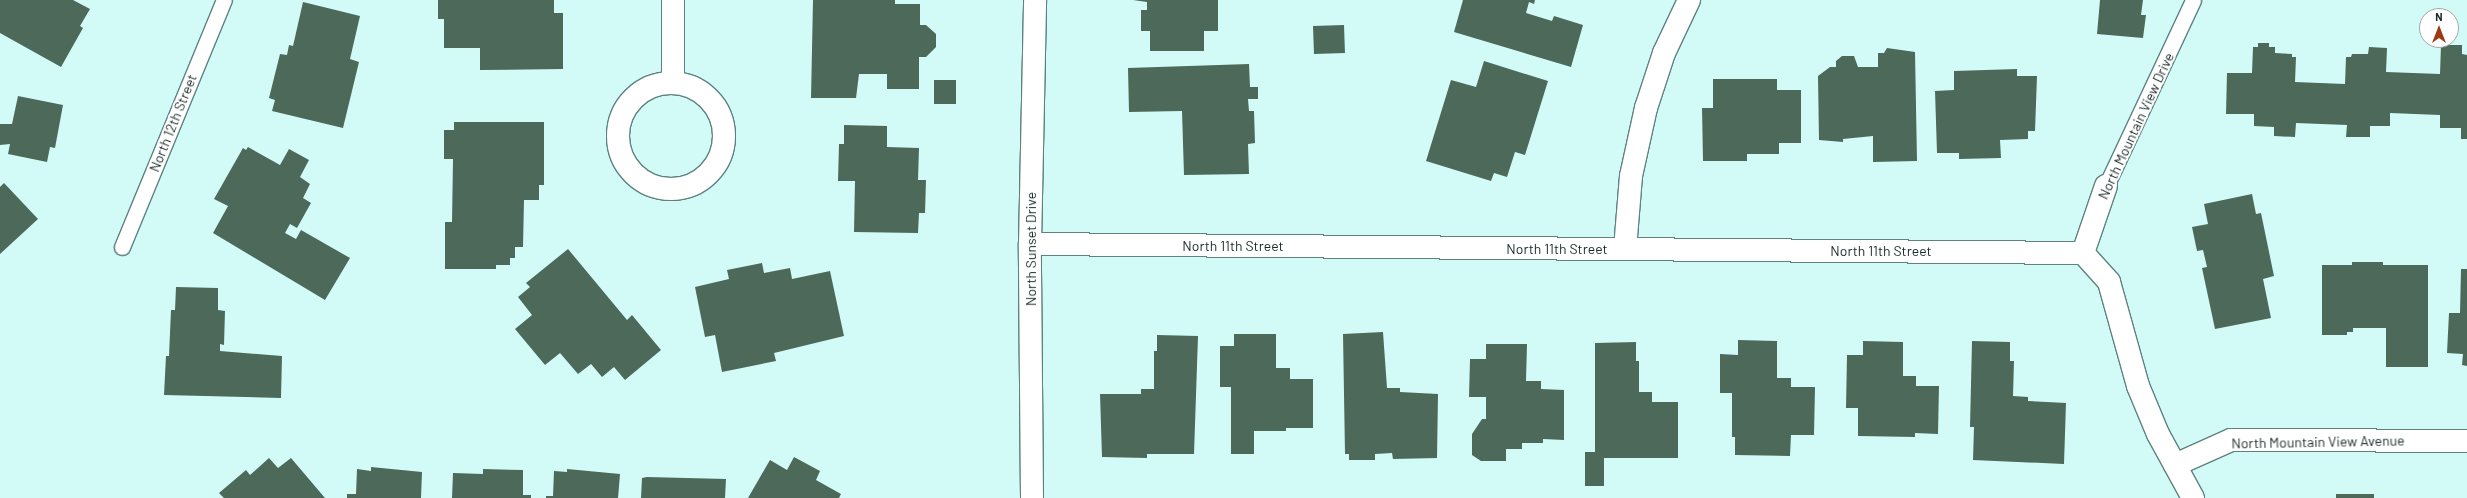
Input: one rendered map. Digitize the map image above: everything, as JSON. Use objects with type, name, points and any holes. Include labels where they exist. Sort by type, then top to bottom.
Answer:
[{"type":"street","points":[[673,0],[673,83]]},
{"type":"street","name":"North Sunset Drive","points":[[1032,498],[1030,244],[1035,0]]},
{"type":"street","points":[[1625,249],[1631,176],[1646,108],[1664,53],[1689,0]]},
{"type":"street","points":[[673,83],[690,86],[716,107],[722,122],[724,139],[721,155],[713,170],[700,181],[685,188],[668,189],[652,186],[630,170],[619,150],[618,134],[621,117],[629,103],[642,92],[657,85],[673,83]]},
{"type":"street","name":"North Mountain View Drive","points":[[2083,253],[2106,186]]},
{"type":"street","name":"North 11th Street","points":[[1030,244],[2083,253]]},
{"type":"street","points":[[2083,253],[2109,282],[2138,386],[2175,465],[2194,498]]},
{"type":"street","name":"North Mountain View Avenue","points":[[2175,465],[2231,440],[2467,441]]},
{"type":"lane","name":"North 12th Street","points":[[122,247],[224,0]]},
{"type":"lane","name":"North Mountain View Drive","points":[[2106,186],[2194,0]]},
{"type":"building","points":[[0,0],[73,0],[90,9],[80,26],[83,28],[61,67],[0,33]]},
{"type":"building","points":[[438,0],[554,0],[554,13],[563,13],[563,69],[480,70],[480,48],[444,48],[444,19],[438,19]]},
{"type":"building","points":[[813,0],[895,0],[895,4],[920,4],[920,25],[926,25],[936,34],[936,47],[926,57],[919,57],[919,89],[887,89],[887,74],[859,74],[856,98],[811,98]]},
{"type":"building","points":[[1133,0],[1218,0],[1218,31],[1204,31],[1204,51],[1150,51],[1150,31],[1141,31],[1141,10],[1147,10],[1147,2]]},
{"type":"building","points":[[1463,0],[1535,0],[1534,4],[1529,2],[1526,13],[1552,21],[1554,16],[1583,25],[1571,67],[1454,32]]},
{"type":"building","points":[[2100,0],[2143,0],[2141,15],[2146,15],[2143,38],[2097,34]]},
{"type":"building","points":[[303,2],[360,16],[350,59],[359,62],[343,128],[272,111],[275,100],[269,98],[280,54],[287,55],[289,45],[293,46]]},
{"type":"building","points":[[1344,25],[1345,53],[1314,54],[1313,26]]},
{"type":"building","points":[[2258,43],[2269,43],[2269,47],[2275,47],[2275,53],[2292,54],[2292,57],[2296,57],[2295,82],[2345,84],[2346,57],[2351,57],[2352,54],[2368,54],[2369,47],[2387,48],[2386,72],[2440,74],[2441,48],[2459,48],[2459,45],[2462,45],[2462,54],[2467,55],[2467,139],[2461,139],[2461,128],[2440,128],[2440,115],[2390,113],[2390,126],[2370,126],[2370,137],[2346,137],[2347,125],[2296,123],[2295,137],[2274,136],[2274,127],[2254,126],[2254,114],[2226,114],[2227,73],[2252,73],[2253,47],[2258,47]]},
{"type":"building","points":[[1887,48],[1915,52],[1917,161],[1873,162],[1873,136],[1843,139],[1843,142],[1819,140],[1818,76],[1830,67],[1836,67],[1836,61],[1842,56],[1854,56],[1858,67],[1878,67],[1878,53],[1884,53]]},
{"type":"building","points":[[1484,61],[1548,81],[1525,155],[1515,152],[1507,177],[1494,173],[1491,181],[1426,161],[1451,80],[1476,87]]},
{"type":"building","points":[[1249,64],[1250,87],[1258,87],[1258,99],[1248,99],[1249,111],[1254,111],[1255,143],[1248,144],[1249,174],[1184,175],[1182,111],[1129,112],[1128,68]]},
{"type":"building","points":[[2017,69],[2017,76],[2037,76],[2035,131],[2028,131],[2028,139],[2000,140],[2001,158],[1959,159],[1959,153],[1937,153],[1935,91],[1954,90],[1954,71]]},
{"type":"building","points":[[1713,79],[1777,79],[1777,90],[1801,90],[1801,143],[1779,143],[1779,154],[1747,154],[1747,161],[1703,161],[1702,108],[1713,108]]},
{"type":"building","points":[[934,80],[956,80],[956,104],[934,104]]},
{"type":"building","points":[[18,96],[63,105],[55,148],[50,147],[47,162],[8,154],[10,144],[0,145],[0,124],[12,124]]},
{"type":"building","points":[[454,122],[544,122],[544,185],[539,185],[539,200],[524,200],[523,247],[515,247],[515,258],[510,258],[510,265],[496,265],[496,269],[445,269],[445,222],[452,222],[453,159],[444,159],[444,130],[454,130]]},
{"type":"building","points":[[844,125],[887,126],[887,147],[919,148],[918,180],[926,180],[925,213],[919,213],[918,233],[854,232],[855,181],[838,181],[839,144],[844,144]]},
{"type":"building","points":[[248,147],[280,165],[289,149],[309,160],[300,177],[310,184],[303,198],[311,203],[297,228],[290,224],[285,233],[296,239],[301,230],[350,258],[325,300],[213,233],[228,206],[214,199],[243,148],[246,150]]},
{"type":"building","points":[[4,183],[38,219],[0,254],[0,187]]},
{"type":"building","points":[[2252,194],[2256,214],[2261,213],[2274,276],[2263,279],[2271,318],[2215,329],[2202,268],[2207,267],[2203,250],[2197,251],[2192,227],[2208,224],[2204,204]]},
{"type":"building","points":[[568,249],[627,320],[632,315],[661,350],[625,380],[614,367],[602,377],[591,364],[578,374],[560,353],[545,365],[515,329],[532,315],[518,297],[530,287],[526,283]]},
{"type":"building","points":[[2352,262],[2383,262],[2383,265],[2428,265],[2428,367],[2386,367],[2386,328],[2353,328],[2353,332],[2347,332],[2347,335],[2322,335],[2322,265],[2352,265]]},
{"type":"building","points":[[762,263],[764,273],[790,268],[792,279],[830,271],[844,336],[774,353],[776,361],[722,372],[715,335],[705,337],[695,287],[729,279],[727,270]]},
{"type":"building","points":[[2461,269],[2467,269],[2467,366],[2462,365],[2463,354],[2447,353],[2449,313],[2460,313]]},
{"type":"building","points":[[176,287],[218,288],[218,310],[225,311],[224,345],[220,344],[220,351],[282,356],[281,398],[164,395],[166,356],[169,356],[171,310],[175,310]]},
{"type":"building","points":[[1383,332],[1387,388],[1400,388],[1400,392],[1438,394],[1437,458],[1393,459],[1392,453],[1375,454],[1375,460],[1349,460],[1349,454],[1345,454],[1343,334]]},
{"type":"building","points":[[1234,334],[1276,334],[1276,368],[1290,368],[1290,379],[1313,379],[1313,428],[1286,428],[1286,431],[1254,431],[1254,454],[1231,454],[1231,387],[1220,387],[1220,346],[1234,346]]},
{"type":"building","points":[[1157,335],[1198,336],[1194,454],[1147,454],[1147,458],[1102,457],[1100,394],[1141,394],[1141,389],[1154,389],[1154,351],[1157,351]]},
{"type":"building","points":[[1738,340],[1777,341],[1777,378],[1791,378],[1791,387],[1815,387],[1814,435],[1791,435],[1790,456],[1735,455],[1735,437],[1732,437],[1732,393],[1720,393],[1720,354],[1738,355]]},
{"type":"building","points":[[1863,341],[1903,342],[1903,376],[1916,376],[1916,386],[1939,386],[1938,434],[1915,433],[1915,437],[1858,436],[1858,408],[1846,408],[1847,355],[1863,355]]},
{"type":"building","points":[[1972,341],[2010,342],[2010,361],[2014,361],[2013,396],[2028,397],[2028,401],[2066,403],[2064,464],[1973,460],[1974,427],[1970,427]]},
{"type":"building","points":[[1636,342],[1636,361],[1639,361],[1639,392],[1652,392],[1652,402],[1678,402],[1678,458],[1604,458],[1604,486],[1585,486],[1585,452],[1595,452],[1595,343]]},
{"type":"building","points":[[1486,344],[1527,344],[1526,381],[1541,381],[1541,389],[1564,390],[1564,440],[1543,439],[1543,443],[1522,443],[1522,449],[1506,449],[1506,461],[1481,461],[1472,455],[1472,434],[1482,419],[1486,419],[1486,397],[1469,397],[1470,359],[1486,359]]},
{"type":"building","points":[[794,457],[820,471],[816,480],[841,494],[839,498],[748,498],[770,460],[787,470]]},
{"type":"building","points":[[269,458],[278,468],[291,458],[325,498],[224,498],[219,493],[246,470],[250,475]]},
{"type":"building","points":[[371,467],[422,472],[421,498],[347,498],[347,494],[356,494],[357,469],[371,471]]},
{"type":"building","points":[[483,469],[523,470],[523,495],[531,495],[531,498],[452,498],[453,473],[483,474]]},
{"type":"building","points":[[567,469],[620,474],[618,498],[546,498],[546,496],[553,496],[554,471],[567,472]]},
{"type":"building","points":[[642,478],[726,479],[725,498],[641,498]]},
{"type":"building","points":[[2336,494],[2374,494],[2374,498],[2336,498]]}]
